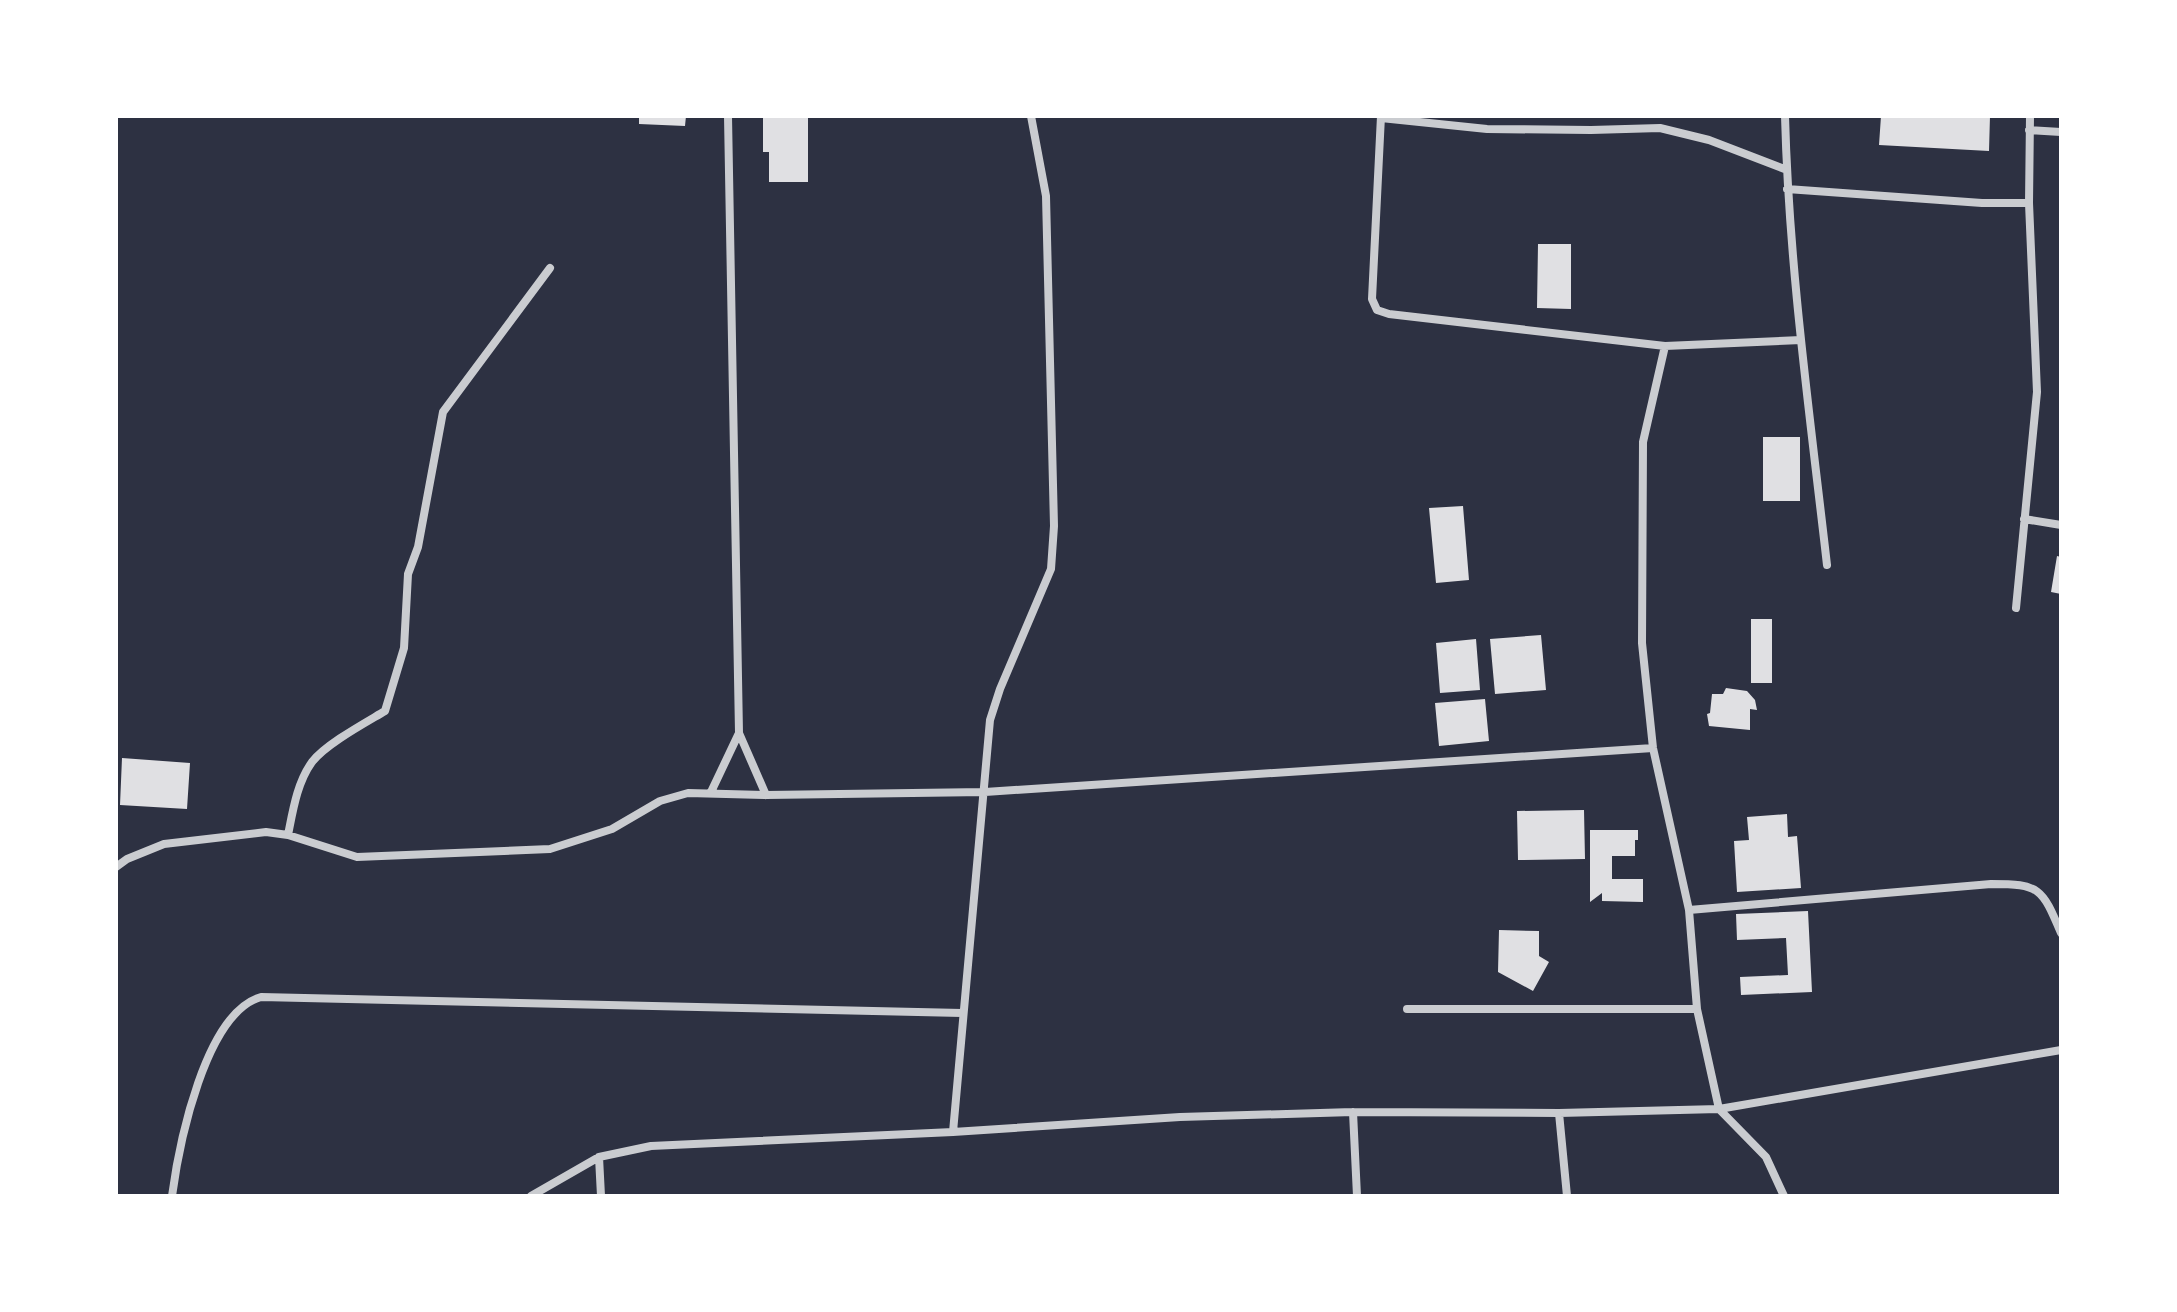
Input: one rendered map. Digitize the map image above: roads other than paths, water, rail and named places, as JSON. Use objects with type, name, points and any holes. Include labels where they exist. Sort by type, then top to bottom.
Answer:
[{"type":"street","points":[[728,116],[739,733],[766,795]]},
{"type":"street","points":[[953,1132],[990,720],[1051,569],[1054,526],[1046,196],[1031,116]]},
{"type":"street","points":[[1785,116],[1787,189],[1801,340],[1827,565]]},
{"type":"street","points":[[2016,608],[2037,392],[2029,203],[2030,116]]},
{"type":"street","points":[[1787,170],[1709,140],[1660,128],[1487,129],[1381,117],[1372,299],[1377,310],[1389,314],[1665,346],[1801,340]]},
{"type":"street","points":[[2029,130],[2061,132]]},
{"type":"street","points":[[1787,189],[1982,203],[2029,203]]},
{"type":"street","points":[[288,835],[295,798],[313,761],[352,730],[385,711],[404,648],[408,574],[418,547],[443,412],[550,268]]},
{"type":"street","points":[[1665,346],[1643,442],[1642,643],[1653,748],[1689,910],[1697,1009],[1719,1109],[1766,1157],[1784,1196]]},
{"type":"street","points":[[2024,519],[2061,525]]},
{"type":"street","points":[[711,792],[739,733]]},
{"type":"street","points":[[116,867],[127,859],[164,844],[266,832],[288,835],[357,857],[550,849],[612,829],[660,801],[688,793],[985,792],[1653,748]]},
{"type":"street","points":[[1689,910],[1975,885],[2027,884],[2047,901],[2061,933]]},
{"type":"street","points":[[172,1196],[190,1105],[201,1072],[233,1013],[261,997],[290,995],[962,1013]]},
{"type":"street","points":[[1407,1009],[1697,1009]]},
{"type":"street","points":[[531,1196],[599,1157],[651,1146],[953,1132],[1180,1117],[1353,1112],[1559,1113],[1719,1109],[2061,1050]]},
{"type":"street","points":[[1353,1112],[1357,1196]]},
{"type":"street","points":[[1559,1113],[1567,1196]]},
{"type":"street","points":[[599,1157],[601,1196]]}]
